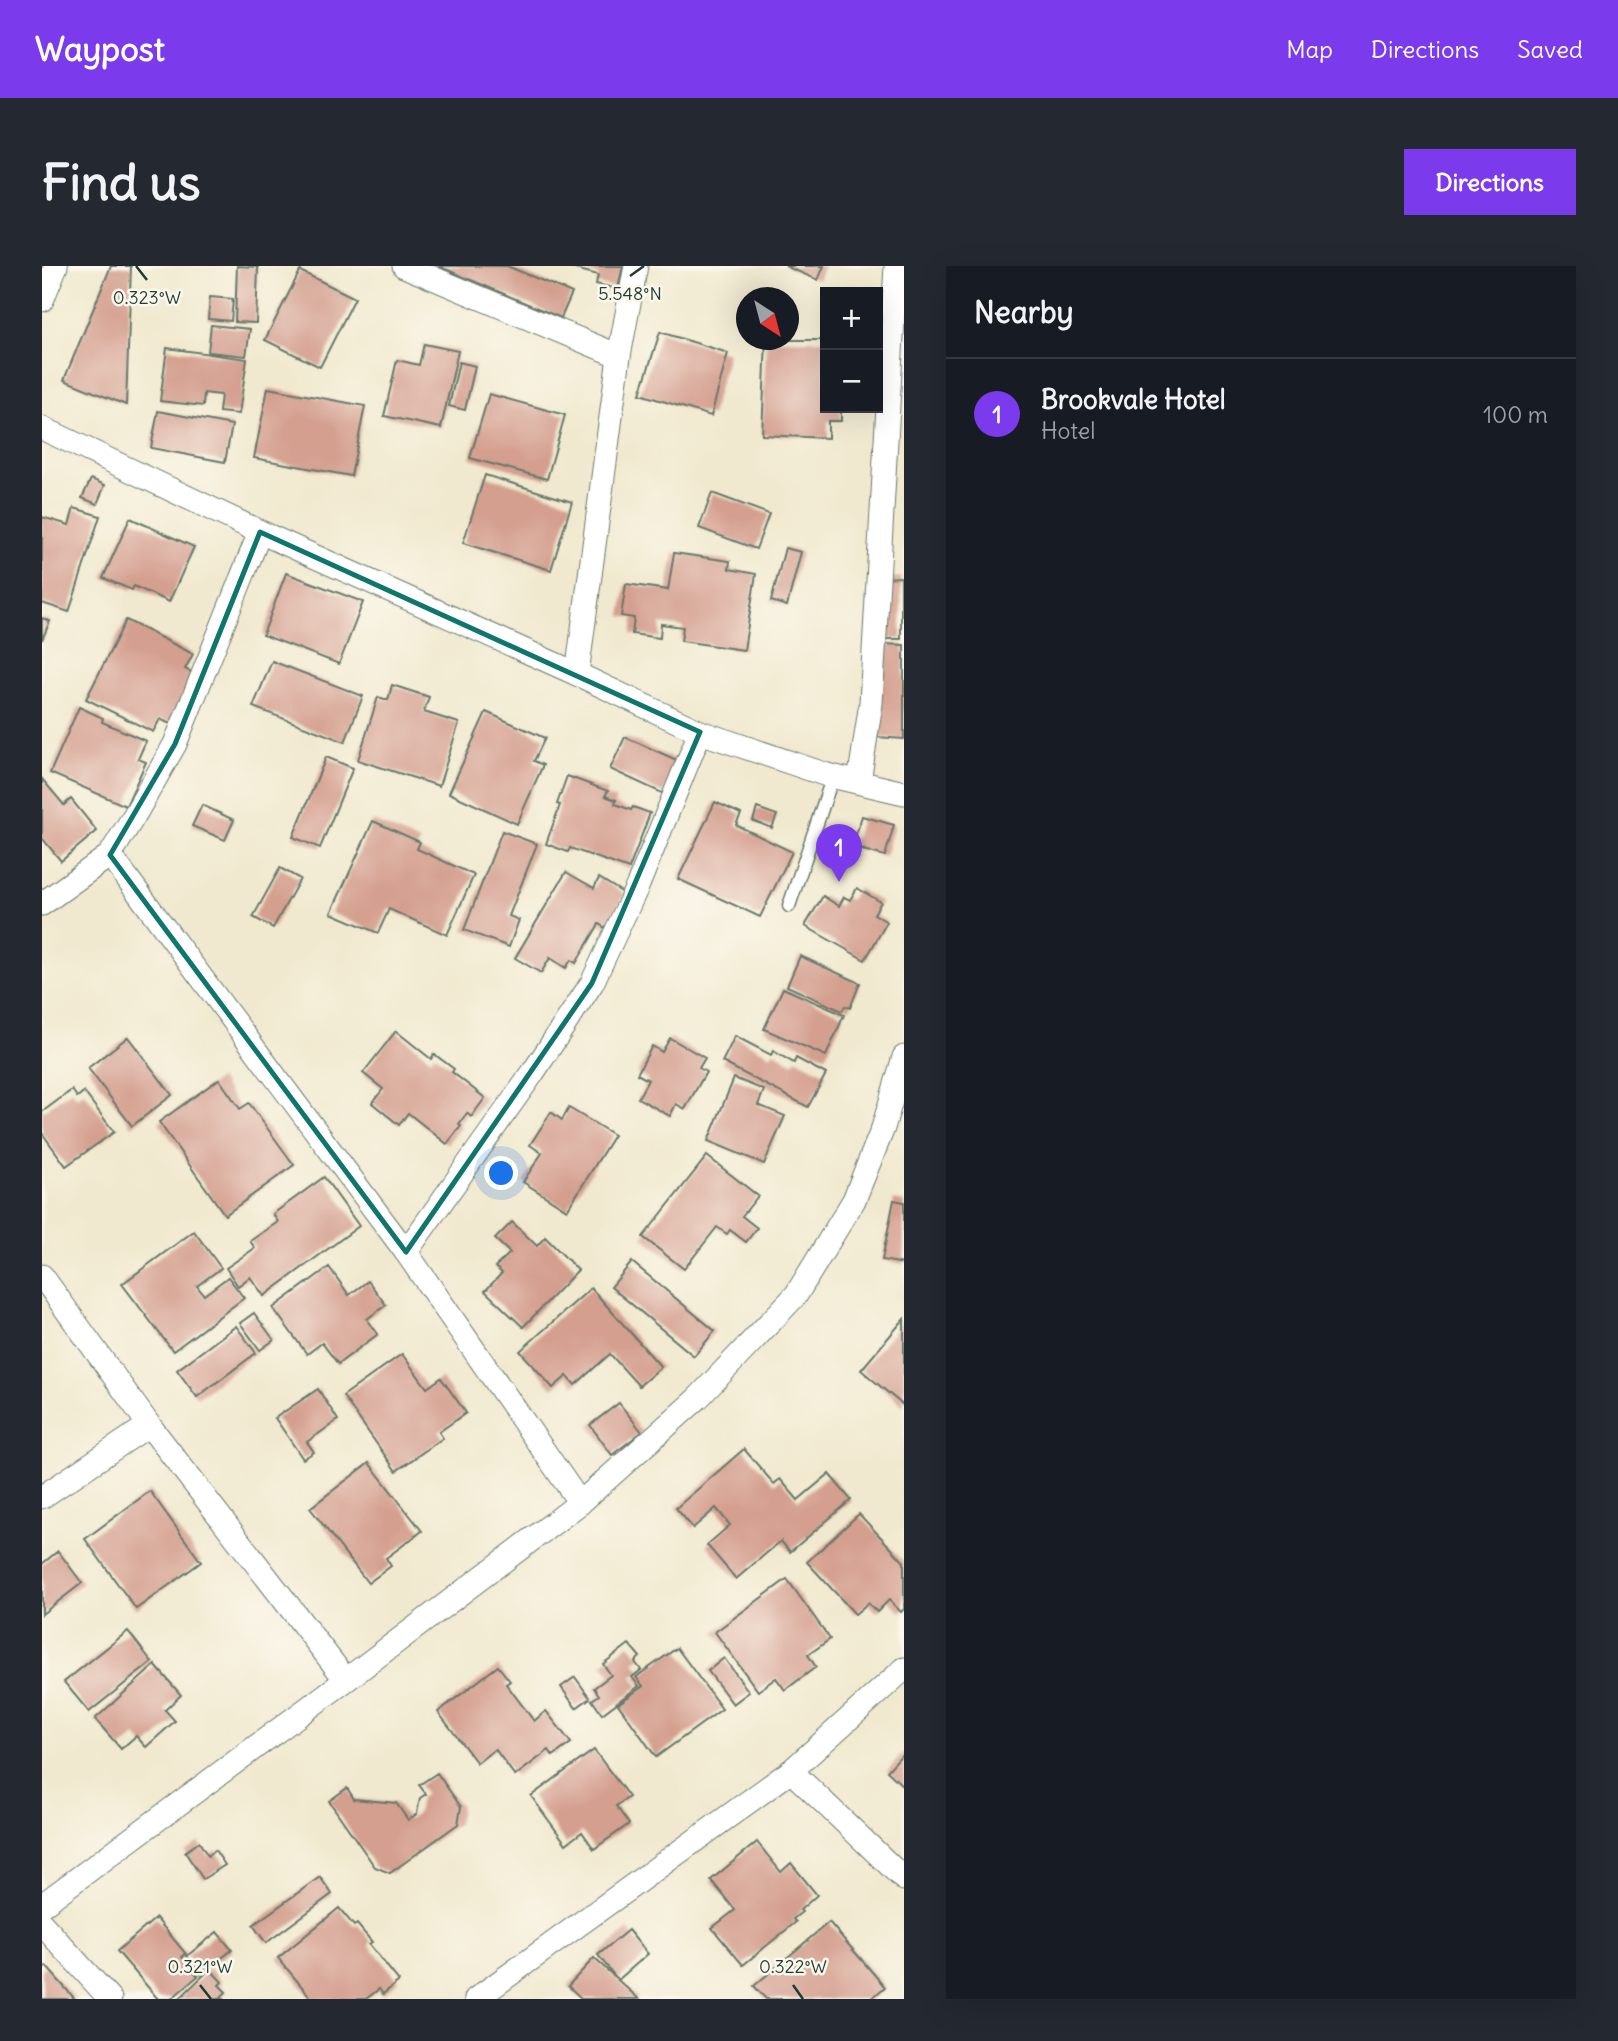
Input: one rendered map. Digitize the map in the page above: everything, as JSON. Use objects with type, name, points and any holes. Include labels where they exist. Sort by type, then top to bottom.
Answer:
[{"type":"street","points":[[42,300],[56,266]]},
{"type":"street","points":[[404,266],[620,356]]},
{"type":"street","points":[[577,674],[620,356],[636,266]]},
{"type":"street","points":[[859,782],[871,703],[896,266]]},
{"type":"street","points":[[42,428],[260,532],[700,732],[833,776],[904,793]]},
{"type":"street","points":[[42,904],[110,855],[175,744],[260,532]]},
{"type":"street","points":[[406,1252],[533,1074],[592,982],[638,885],[700,732]]},
{"type":"street","points":[[110,855],[406,1252],[580,1503]]},
{"type":"street","points":[[42,1905],[580,1503],[698,1398],[796,1295],[855,1200],[893,1129],[904,1057]]},
{"type":"street","points":[[42,1276],[149,1425],[346,1680]]},
{"type":"street","points":[[42,1497],[149,1425]]},
{"type":"street","points":[[476,1999],[791,1771],[904,1670]]},
{"type":"street","points":[[791,1771],[904,1879]]},
{"type":"street","points":[[42,1924],[110,1999]]},
{"type":"lane","points":[[789,906],[833,776]]},
{"type":"highlighted area","points":[[260,532],[700,732],[592,983],[406,1252],[110,855],[175,744]]},
{"type":"building","points":[[111,266],[131,266],[126,405],[64,380]]},
{"type":"building","points":[[237,266],[258,267],[256,323],[235,322]]},
{"type":"building","points":[[438,266],[507,266],[572,293],[561,318]]},
{"type":"building","points":[[564,266],[623,266],[618,289],[596,284],[598,275]]},
{"type":"building","points":[[785,266],[824,266],[818,280]]},
{"type":"building","points":[[300,271],[355,298],[320,367],[265,340]]},
{"type":"building","points":[[210,297],[233,299],[231,321],[208,319]]},
{"type":"building","points":[[211,325],[250,329],[246,356],[208,352]]},
{"type":"building","points":[[660,332],[728,353],[711,416],[640,394]]},
{"type":"building","points":[[799,340],[820,340],[820,413],[841,413],[841,421],[828,421],[828,438],[762,435],[766,350],[799,350]]},
{"type":"building","points":[[424,344],[458,351],[441,428],[384,416],[397,360],[419,365]]},
{"type":"building","points":[[167,348],[247,359],[239,414],[219,412],[221,395],[204,393],[203,406],[160,401]]},
{"type":"building","points":[[459,362],[475,366],[465,410],[449,406]]},
{"type":"building","points":[[268,388],[365,406],[351,476],[254,458]]},
{"type":"building","points":[[489,394],[565,415],[547,479],[470,458]]},
{"type":"building","points":[[158,411],[232,425],[225,462],[151,448]]},
{"type":"building","points":[[485,475],[572,502],[551,570],[463,543]]},
{"type":"building","points":[[91,479],[105,485],[97,504],[82,498]]},
{"type":"building","points":[[712,493],[769,514],[756,549],[699,528]]},
{"type":"building","points":[[74,508],[100,516],[69,612],[42,603],[42,517],[69,525]]},
{"type":"building","points":[[130,518],[194,547],[169,602],[134,586],[132,590],[103,578]]},
{"type":"building","points":[[785,548],[801,552],[787,606],[771,601]]},
{"type":"building","points":[[674,553],[730,561],[729,569],[756,574],[744,650],[681,641],[683,627],[661,624],[660,638],[632,634],[634,618],[621,616],[626,584],[668,590]]},
{"type":"building","points":[[286,573],[363,602],[339,664],[263,635]]},
{"type":"building","points":[[901,577],[901,639],[885,639],[884,578]]},
{"type":"building","points":[[42,618],[50,621],[42,640]]},
{"type":"building","points":[[126,620],[193,654],[185,669],[195,674],[170,724],[160,719],[153,732],[86,699]]},
{"type":"building","points":[[883,644],[904,645],[904,739],[877,737]]},
{"type":"building","points":[[272,661],[363,696],[345,742],[253,707]]},
{"type":"building","points":[[392,685],[429,697],[424,712],[459,723],[439,786],[358,760],[378,697],[388,700]]},
{"type":"building","points":[[79,707],[103,718],[102,722],[146,741],[138,759],[146,762],[126,806],[50,773]]},
{"type":"building","points":[[486,712],[545,738],[534,761],[543,765],[517,824],[449,793]]},
{"type":"building","points":[[625,737],[679,761],[664,794],[610,769]]},
{"type":"building","points":[[326,757],[353,768],[320,848],[293,837]]},
{"type":"building","points":[[567,776],[608,791],[605,796],[616,800],[615,804],[650,813],[629,869],[570,848],[568,852],[546,844]]},
{"type":"building","points":[[42,779],[64,805],[71,799],[97,831],[61,861],[42,838]]},
{"type":"building","points":[[715,802],[741,814],[736,825],[792,852],[760,917],[678,879]]},
{"type":"building","points":[[202,805],[234,820],[225,840],[192,826]]},
{"type":"building","points":[[757,808],[777,815],[772,828],[753,821]]},
{"type":"building","points":[[862,816],[894,825],[885,856],[852,847]]},
{"type":"building","points":[[373,821],[420,842],[417,849],[474,875],[447,935],[389,909],[378,933],[331,913]]},
{"type":"building","points":[[502,831],[537,844],[509,916],[519,920],[509,947],[464,930]]},
{"type":"building","points":[[280,868],[300,879],[273,928],[253,917]]},
{"type":"building","points":[[566,872],[594,888],[599,878],[625,894],[605,928],[599,924],[576,963],[571,960],[566,968],[550,958],[541,973],[515,958]]},
{"type":"building","points":[[857,888],[881,902],[874,914],[887,922],[865,960],[805,926],[823,896],[839,906],[844,897],[850,900]]},
{"type":"building","points":[[800,956],[860,983],[850,1008],[845,1006],[842,1011],[787,986]]},
{"type":"building","points":[[783,988],[844,1015],[826,1056],[764,1029]]},
{"type":"building","points":[[396,1031],[431,1059],[434,1054],[454,1069],[452,1072],[485,1098],[471,1117],[467,1113],[447,1144],[408,1113],[399,1125],[372,1103],[383,1089],[363,1073]]},
{"type":"building","points":[[735,1036],[771,1055],[773,1051],[794,1063],[796,1058],[826,1074],[808,1107],[722,1062]]},
{"type":"building","points":[[128,1037],[172,1095],[132,1126],[88,1068]]},
{"type":"building","points":[[670,1038],[705,1058],[699,1068],[706,1072],[685,1109],[676,1104],[670,1116],[638,1098],[648,1080],[637,1074],[652,1046],[662,1052]]},
{"type":"building","points":[[734,1078],[764,1090],[758,1105],[785,1116],[764,1164],[708,1141]]},
{"type":"building","points":[[219,1079],[240,1109],[249,1103],[294,1165],[225,1215],[159,1122]]},
{"type":"building","points":[[72,1090],[77,1097],[84,1092],[114,1132],[66,1166],[42,1133],[42,1112]]},
{"type":"building","points":[[569,1108],[614,1135],[567,1210],[523,1182],[542,1153],[530,1145],[551,1112],[562,1120]]},
{"type":"building","points":[[707,1156],[758,1196],[742,1216],[757,1228],[746,1242],[730,1230],[727,1234],[717,1227],[684,1269],[643,1237]]},
{"type":"building","points":[[324,1177],[359,1226],[264,1296],[250,1277],[238,1286],[226,1268],[255,1248],[250,1241],[278,1222],[273,1214]]},
{"type":"building","points":[[894,1200],[904,1202],[904,1264],[882,1260]]},
{"type":"building","points":[[512,1222],[537,1246],[545,1237],[578,1270],[523,1327],[485,1291],[502,1273],[495,1267],[510,1253],[495,1239]]},
{"type":"building","points":[[194,1231],[221,1268],[197,1286],[204,1295],[228,1277],[244,1298],[173,1351],[122,1284]]},
{"type":"building","points":[[632,1262],[715,1331],[694,1356],[611,1287]]},
{"type":"building","points":[[329,1267],[349,1295],[368,1281],[386,1305],[367,1319],[378,1334],[338,1364],[322,1343],[307,1354],[273,1308]]},
{"type":"building","points":[[591,1288],[661,1367],[639,1386],[610,1354],[575,1385],[567,1376],[553,1388],[520,1351]]},
{"type":"building","points":[[254,1313],[274,1340],[260,1350],[240,1323]]},
{"type":"building","points":[[904,1319],[904,1406],[861,1370]]},
{"type":"building","points":[[236,1326],[256,1353],[197,1397],[177,1370]]},
{"type":"building","points":[[402,1354],[427,1388],[441,1378],[466,1413],[439,1432],[443,1438],[396,1471],[343,1396]]},
{"type":"building","points":[[318,1389],[338,1420],[307,1442],[314,1452],[303,1459],[275,1418]]},
{"type":"building","points":[[619,1403],[642,1432],[612,1455],[590,1425]]},
{"type":"building","points":[[744,1449],[774,1484],[780,1479],[798,1500],[829,1474],[851,1500],[790,1552],[781,1541],[736,1579],[707,1545],[730,1525],[716,1508],[693,1528],[676,1508]]},
{"type":"building","points":[[369,1463],[422,1531],[386,1558],[391,1566],[368,1583],[310,1508]]},
{"type":"building","points":[[150,1491],[201,1562],[136,1609],[85,1539]]},
{"type":"building","points":[[859,1514],[904,1562],[904,1609],[901,1612],[889,1600],[877,1612],[868,1603],[855,1614],[807,1562]]},
{"type":"building","points":[[58,1551],[82,1583],[42,1614],[42,1564]]},
{"type":"building","points":[[787,1579],[830,1639],[808,1655],[816,1667],[785,1690],[776,1678],[758,1691],[715,1632]]},
{"type":"building","points":[[128,1631],[152,1662],[89,1712],[64,1682]]},
{"type":"building","points":[[629,1644],[640,1657],[635,1662],[641,1670],[632,1677],[639,1686],[602,1714],[592,1700],[599,1695],[594,1688],[611,1675],[603,1664]]},
{"type":"building","points":[[677,1648],[722,1709],[656,1757],[618,1704],[643,1686],[636,1677]]},
{"type":"building","points":[[724,1658],[749,1692],[733,1704],[708,1671]]},
{"type":"building","points":[[155,1665],[181,1695],[165,1710],[175,1721],[146,1747],[136,1736],[121,1749],[95,1719]]},
{"type":"building","points":[[498,1666],[510,1681],[506,1684],[534,1721],[546,1711],[571,1743],[553,1756],[549,1750],[515,1776],[495,1749],[477,1763],[438,1712]]},
{"type":"building","points":[[575,1677],[590,1698],[576,1708],[561,1687]]},
{"type":"building","points":[[594,1750],[629,1797],[616,1806],[629,1824],[594,1849],[582,1832],[566,1844],[531,1796]]},
{"type":"building","points":[[904,1752],[904,1787],[887,1771]]},
{"type":"building","points":[[437,1773],[461,1807],[458,1824],[390,1873],[375,1867],[329,1801],[347,1788],[354,1799],[396,1803],[408,1820],[417,1814],[420,1798],[426,1794],[419,1785]]},
{"type":"building","points":[[199,1842],[208,1856],[215,1850],[225,1865],[203,1879],[185,1852]]},
{"type":"building","points":[[757,1842],[781,1872],[791,1863],[817,1895],[793,1919],[796,1922],[743,1965],[712,1928],[735,1910],[711,1880]]},
{"type":"building","points":[[320,1877],[332,1894],[266,1943],[253,1925]]},
{"type":"building","points":[[339,1908],[372,1942],[369,1944],[399,1981],[383,1994],[379,1989],[366,1999],[312,1999],[278,1958]]},
{"type":"building","points":[[156,1918],[186,1954],[182,1957],[198,1976],[171,1999],[158,1999],[117,1951]]},
{"type":"building","points":[[829,1922],[885,1987],[871,1999],[766,1999],[754,1986]]},
{"type":"building","points":[[628,1930],[648,1954],[618,1980],[598,1955]]},
{"type":"building","points":[[217,1932],[232,1950],[201,1974],[187,1956]]},
{"type":"building","points":[[594,1958],[639,1999],[582,1999],[568,1986]]},
{"type":"building","points":[[46,1966],[75,1999],[42,1999],[42,1969]]},
{"type":"building","points":[[210,1969],[222,1982],[219,1985],[226,1992],[221,1997],[223,1999],[179,1999]]},
{"type":"place","name":"Brookvale Hotel","points":[[839,882]]}]
